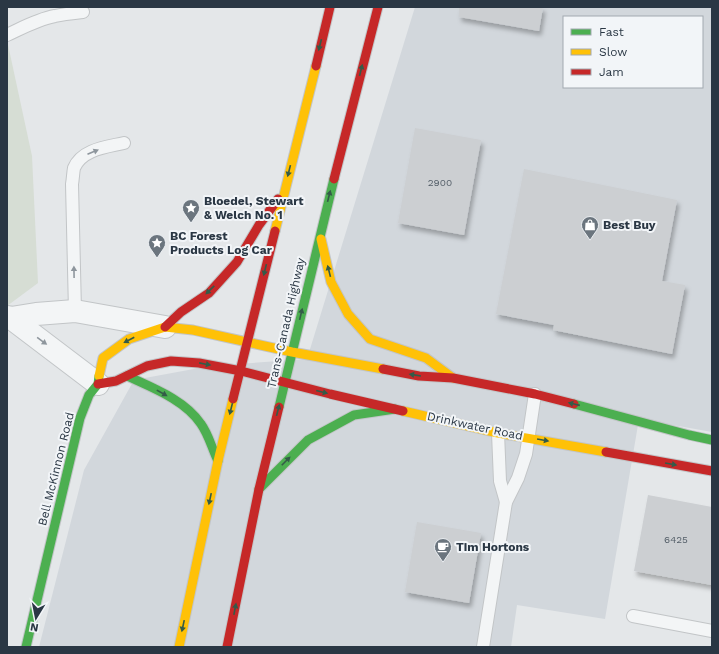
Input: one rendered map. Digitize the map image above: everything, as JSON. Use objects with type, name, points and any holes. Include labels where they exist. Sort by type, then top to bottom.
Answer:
[{"type":"main road","points":[[179,647],[218,460],[330,7]]},
{"type":"main road","name":"Trans-Canada Highway","points":[[227,647],[259,489],[284,382],[378,7]]},
{"type":"main road","points":[[165,327],[181,312],[208,293],[237,262],[259,225],[284,191]]},
{"type":"main road","points":[[320,234],[331,282],[352,319],[370,338],[426,358],[453,378]]},
{"type":"main road","name":"Bell McKinnon Road","points":[[26,647],[80,418],[89,395],[98,384],[103,358],[129,339],[165,327],[193,330],[248,343]]},
{"type":"main road","points":[[248,343],[419,376],[453,378],[535,394],[612,412],[689,436],[712,440]]},
{"type":"main road","name":"Drinkwater Road","points":[[98,384],[116,381],[147,366],[171,361],[199,363],[241,371],[498,433],[528,437],[712,471]]},
{"type":"main road","points":[[127,376],[163,393],[182,405],[200,424],[218,460]]},
{"type":"main road","points":[[259,489],[308,440],[354,415],[395,409]]},
{"type":"street","points":[[9,318],[75,311],[165,327]]},
{"type":"street","points":[[9,318],[98,384]]},
{"type":"lane","points":[[7,35],[44,19],[83,12]]},
{"type":"lane","points":[[75,311],[72,184],[74,168],[83,156],[94,150],[124,143]]},
{"type":"lane","points":[[483,647],[506,502],[518,478],[524,460],[535,394]]},
{"type":"lane","points":[[498,433],[500,481],[506,502]]},
{"type":"lane","points":[[633,616],[712,631]]},
{"type":"shaded area","points":[[415,7],[712,7],[712,432],[639,419],[605,619],[517,605],[511,647],[39,647],[84,470],[134,380],[210,366],[307,359]]},
{"type":"shaded area","points":[[7,40],[32,156],[38,283],[7,306]]},
{"type":"building","points":[[459,7],[543,7],[539,31],[459,17]]},
{"type":"building","points":[[415,128],[481,140],[464,235],[398,223]]},
{"type":"building","name":"Best Buy","points":[[524,169],[677,200],[662,281],[685,285],[672,354],[553,330],[554,325],[496,314]]},
{"type":"building","points":[[648,495],[712,507],[712,585],[634,571]]},
{"type":"building","name":"Tim Hortons","points":[[417,522],[481,533],[469,603],[405,592]]},
{"type":"traffic: fast","points":[[279,407],[334,179]]},
{"type":"traffic: fast","points":[[26,647],[80,418],[89,395],[98,384],[99,376]]},
{"type":"traffic: fast","points":[[127,376],[158,390],[186,408],[204,428],[218,461]]},
{"type":"traffic: fast","points":[[574,404],[712,440]]},
{"type":"traffic: fast","points":[[259,489],[308,440],[354,415],[395,409]]},
{"type":"traffic: slow","points":[[275,231],[316,66]]},
{"type":"traffic: slow","points":[[321,239],[331,282],[348,314],[370,339],[426,358],[453,378]]},
{"type":"traffic: slow","points":[[99,376],[103,358],[129,339],[165,327],[193,330],[292,352],[383,369]]},
{"type":"traffic: slow","points":[[179,647],[218,461],[233,399]]},
{"type":"traffic: slow","points":[[403,411],[498,433],[606,452]]},
{"type":"traffic: jam","points":[[316,66],[330,7]]},
{"type":"traffic: jam","points":[[334,179],[378,7]]},
{"type":"traffic: jam","points":[[165,327],[181,312],[209,293],[237,262],[259,225],[278,199]]},
{"type":"traffic: jam","points":[[233,399],[275,231]]},
{"type":"traffic: jam","points":[[98,384],[116,381],[147,366],[171,361],[199,363],[241,371],[403,411]]},
{"type":"traffic: jam","points":[[383,369],[419,376],[453,378],[535,394],[574,404]]},
{"type":"traffic: jam","points":[[227,647],[259,489],[279,407]]},
{"type":"traffic: jam","points":[[606,452],[712,471]]},
{"type":"place","name":"Bloedel, Stewart & Welch No. 1","points":[[191,223]]},
{"type":"place","name":"Best Buy","points":[[590,240]]},
{"type":"place","name":"BC Forest Products Log Car","points":[[157,258]]},
{"type":"place","name":"Tim Hortons","points":[[443,562]]}]
